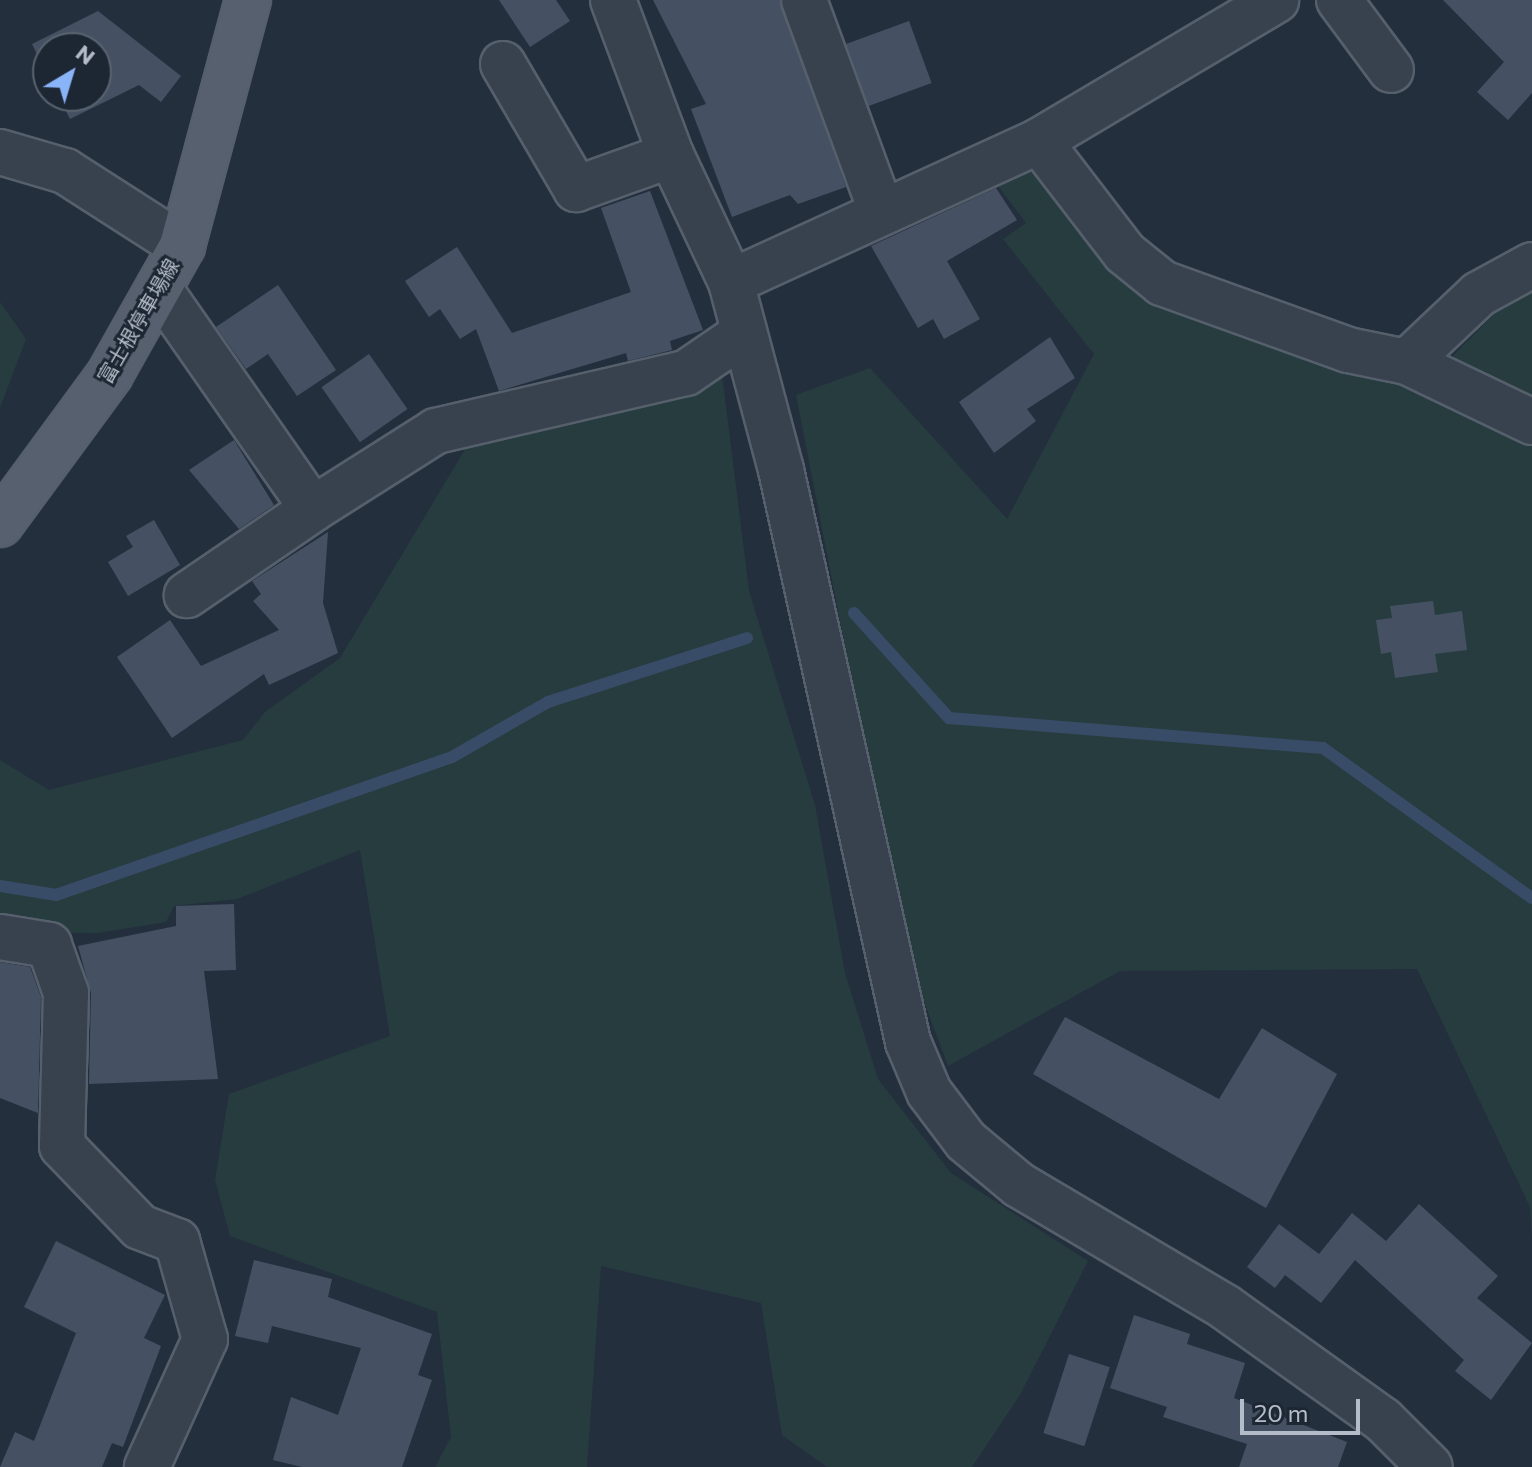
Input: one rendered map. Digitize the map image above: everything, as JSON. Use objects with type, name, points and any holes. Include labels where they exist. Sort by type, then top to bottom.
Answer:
[{"type":"main road","name":"富士根停車場線","points":[[0,524],[110,374],[182,246],[248,0]]},
{"type":"street","points":[[613,0],[671,155],[731,282],[781,470],[908,1042],[929,1092],[966,1141],[1019,1185],[1225,1307],[1383,1420],[1430,1467]]},
{"type":"street","points":[[804,0],[880,208]]},
{"type":"street","points":[[731,282],[880,208],[1039,141],[1276,0]]},
{"type":"street","points":[[1339,0],[1391,70]]},
{"type":"street","points":[[503,64],[576,189],[671,155]]},
{"type":"street","points":[[1039,141],[1125,253],[1162,283],[1348,350],[1407,362],[1532,422]]},
{"type":"street","points":[[0,152],[65,171],[182,246]]},
{"type":"street","points":[[1407,362],[1479,294],[1532,265]]},
{"type":"street","points":[[160,290],[313,509]]},
{"type":"street","points":[[187,595],[313,509],[436,431],[686,373],[743,334]]},
{"type":"street","points":[[0,937],[49,945],[66,993],[62,1146],[140,1227],[177,1241],[205,1339],[147,1467]]},
{"type":"street","points":[[1379,1467],[1383,1420]]},
{"type":"green space","points":[[1039,141],[1123,251],[1532,423],[1532,1237],[1530,1207],[1417,969],[1120,971],[948,1066],[903,945],[796,395],[870,368],[1007,519],[1094,354],[1003,239],[1026,223],[989,174]]},
{"type":"green space","points":[[1532,290],[1532,419],[1443,366],[1504,304]]},
{"type":"green space","points":[[0,302],[26,339],[0,408]]},
{"type":"green space","points":[[719,351],[749,591],[815,805],[845,973],[878,1079],[951,1173],[1088,1261],[1020,1395],[972,1467],[827,1467],[782,1435],[761,1303],[601,1266],[587,1467],[435,1467],[451,1437],[437,1312],[230,1236],[215,1180],[229,1094],[390,1036],[360,850],[237,899],[174,906],[166,922],[98,933],[0,932],[0,760],[49,790],[243,740],[265,712],[340,658],[479,426]]},
{"type":"building","points":[[499,0],[556,0],[570,21],[530,47]]},
{"type":"building","points":[[653,0],[780,0],[846,187],[798,204],[790,195],[732,217],[691,109],[706,104]]},
{"type":"building","points":[[1443,0],[1532,0],[1532,93],[1508,120],[1477,92],[1504,62]]},
{"type":"building","points":[[98,11],[181,76],[161,102],[139,85],[112,98],[112,32],[56,32]]},
{"type":"building","points":[[909,21],[932,83],[869,106],[846,44]]},
{"type":"building","points":[[66,112],[84,112],[70,119]]},
{"type":"building","points":[[996,188],[1017,220],[947,261],[980,319],[944,339],[933,319],[918,328],[871,246]]},
{"type":"building","points":[[650,191],[703,330],[670,341],[672,350],[628,361],[626,353],[499,391],[476,329],[460,339],[440,309],[429,317],[405,281],[457,247],[512,333],[631,292],[601,208]]},
{"type":"building","points":[[278,285],[336,370],[297,396],[268,354],[246,369],[216,327]]},
{"type":"building","points":[[1050,337],[1075,378],[1027,409],[1036,421],[994,453],[959,402]]},
{"type":"building","points":[[369,354],[407,409],[360,442],[321,387]]},
{"type":"building","points":[[234,440],[274,505],[239,529],[189,470]]},
{"type":"building","points":[[154,520],[180,565],[128,596],[108,562],[133,547],[126,536]]},
{"type":"building","points":[[328,532],[323,603],[338,653],[269,685],[264,674],[172,738],[117,657],[170,620],[201,666],[279,630],[253,601],[261,594],[252,581]]},
{"type":"building","points":[[1433,601],[1435,615],[1462,611],[1467,650],[1435,654],[1438,672],[1395,678],[1391,652],[1381,654],[1376,620],[1392,618],[1390,606]]},
{"type":"building","points":[[234,904],[236,970],[204,971],[218,1079],[89,1084],[91,993],[78,946],[176,926],[176,906]]},
{"type":"building","points":[[0,962],[30,967],[41,997],[38,1113],[0,1098]]},
{"type":"building","points":[[1065,1017],[1219,1099],[1262,1028],[1337,1074],[1266,1208],[1033,1074]]},
{"type":"building","points":[[1419,1204],[1498,1276],[1477,1298],[1532,1343],[1491,1400],[1455,1371],[1464,1360],[1355,1260],[1321,1303],[1285,1275],[1275,1288],[1247,1267],[1279,1224],[1319,1254],[1352,1213],[1386,1241]]},
{"type":"building","points":[[56,1241],[165,1295],[144,1338],[161,1346],[123,1447],[112,1443],[102,1467],[0,1467],[15,1432],[34,1441],[76,1333],[24,1307]]},
{"type":"building","points":[[254,1260],[332,1279],[328,1297],[432,1334],[418,1375],[432,1380],[402,1467],[302,1467],[273,1460],[291,1397],[338,1415],[361,1348],[272,1326],[268,1343],[235,1336]]},
{"type":"building","points":[[1134,1315],[1190,1334],[1187,1344],[1245,1363],[1234,1398],[1347,1442],[1338,1467],[1239,1467],[1247,1444],[1163,1417],[1167,1407],[1110,1388]]},
{"type":"building","points":[[1069,1354],[1110,1367],[1084,1446],[1043,1433]]},
{"type":"waterway","points":[[854,613],[949,718],[1323,748],[1532,898]]},
{"type":"waterway","points":[[0,886],[56,895],[452,757],[548,702],[747,638]]}]
